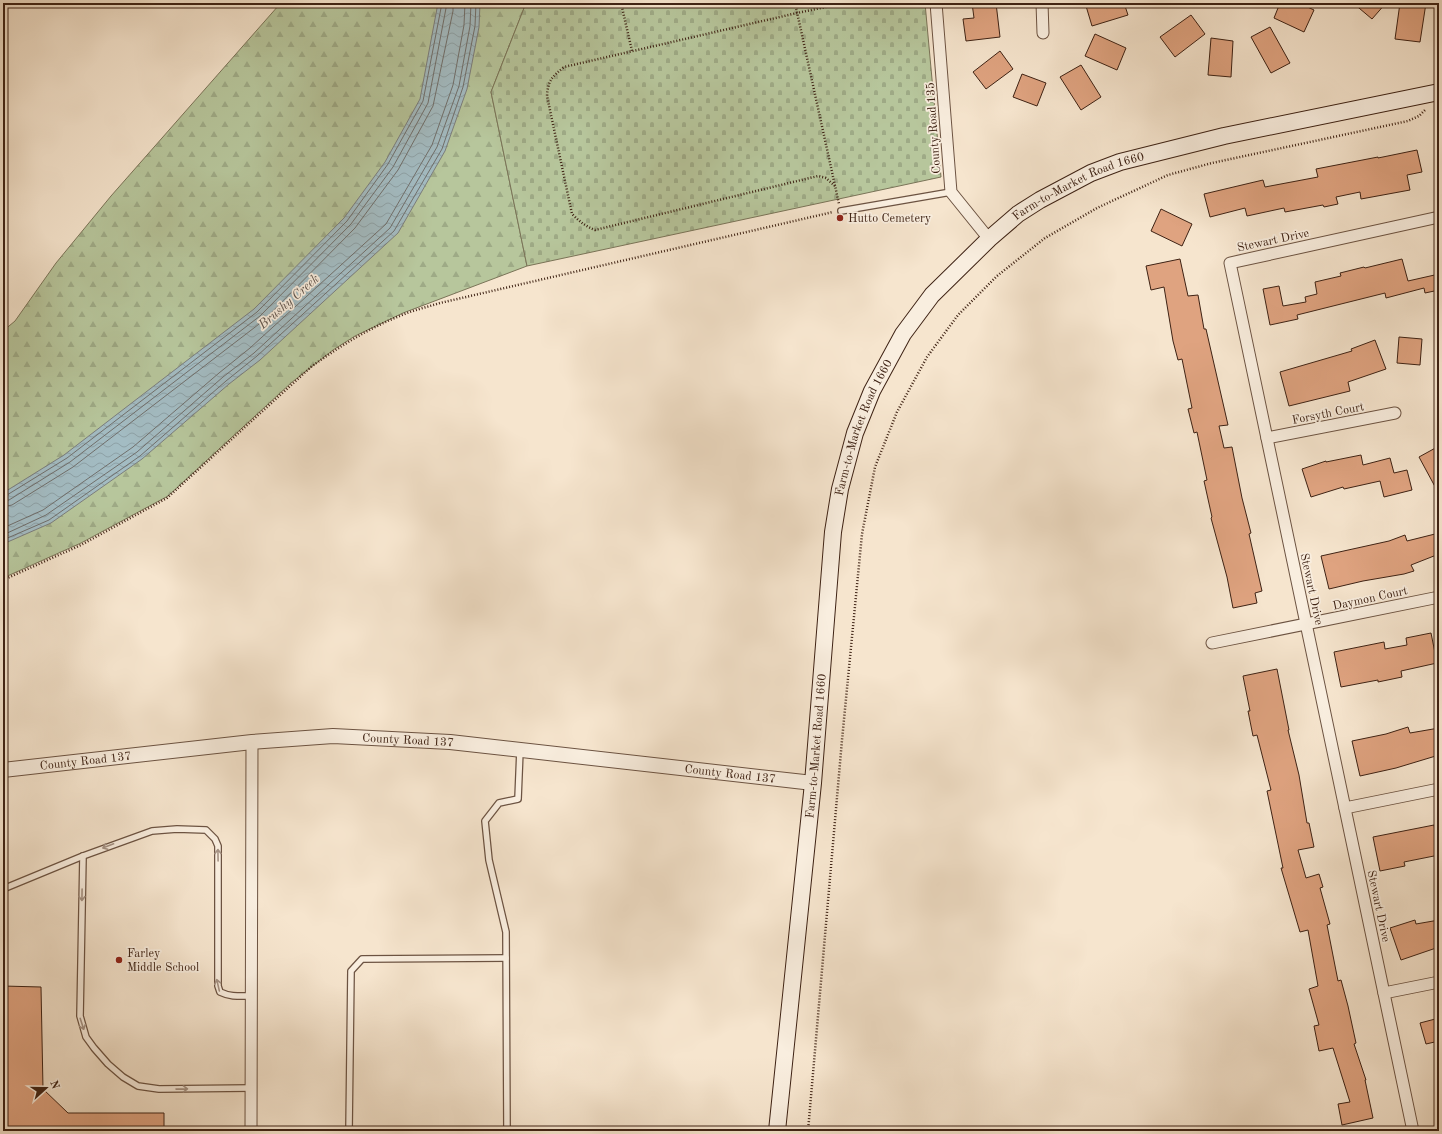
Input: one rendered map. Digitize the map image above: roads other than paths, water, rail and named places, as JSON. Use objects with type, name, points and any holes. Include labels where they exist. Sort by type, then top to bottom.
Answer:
[{"type":"main road","name":"Farm-to-Market Road 1660","points":[[777,1131],[813,783],[833,532],[840,489],[855,433],[872,391],[903,334],[932,295],[989,239],[1018,214],[1040,200],[1091,173],[1120,162],[1224,136],[1439,92]]},
{"type":"street","name":"County Road 135","points":[[936,3],[951,192]]},
{"type":"street","points":[[1042,3],[1043,33]]},
{"type":"street","points":[[951,192],[989,239]]},
{"type":"street","name":"Stewart Drive","points":[[1413,1131],[1230,263],[1439,217]]},
{"type":"street","name":"Forsyth Court","points":[[1267,438],[1395,413]]},
{"type":"street","name":"Daymon Court","points":[[1212,643],[1439,597]]},
{"type":"street","name":"County Road 137","points":[[3,770],[252,742],[333,736],[450,742],[813,783]]},
{"type":"street","points":[[251,1131],[252,742]]},
{"type":"street","points":[[1345,808],[1439,789]]},
{"type":"street","points":[[1384,992],[1439,982]]},
{"type":"lane","points":[[841,211],[951,192]]},
{"type":"lane","points":[[507,1131],[506,932],[489,860],[485,820],[499,803],[518,799],[520,750]]},
{"type":"lane","points":[[3,889],[140,834],[156,830],[206,830],[210,833],[218,846],[218,986],[220,992],[231,996],[251,996]]},
{"type":"lane","points":[[83,856],[80,1016],[86,1036],[94,1048],[108,1064],[123,1077],[138,1086],[159,1089],[251,1088]]},
{"type":"lane","points":[[349,1131],[352,971],[362,959],[506,958]]},
{"type":"water","name":"Brushy Creek","points":[[438,3],[480,3],[479,27],[467,89],[445,151],[398,233],[260,360],[229,384],[142,459],[51,523],[3,544],[3,493],[64,455],[254,309],[344,218],[385,162],[420,99]]},
{"type":"place","name":"Hutto Cemetery","points":[[840,218]]},
{"type":"place","name":"Farley Middle School","points":[[119,960]]}]
